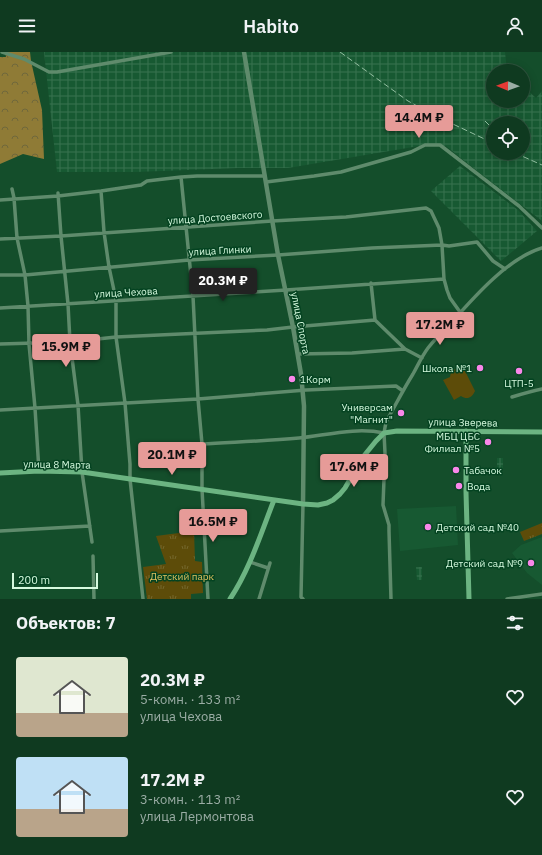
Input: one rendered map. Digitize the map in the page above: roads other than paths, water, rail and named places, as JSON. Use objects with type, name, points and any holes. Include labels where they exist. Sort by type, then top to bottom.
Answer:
[{"type":"main road","name":"улица Зверева","points":[[384,433],[397,431],[542,432]]},
{"type":"main road","points":[[466,431],[469,599]]},
{"type":"main road","name":"улица 8 Марта","points":[[0,473],[39,471],[82,472],[318,505],[333,500],[340,494],[370,447],[384,433]]},
{"type":"main road","points":[[230,599],[250,562],[274,500]]},
{"type":"street","points":[[2,52],[24,59],[49,72],[57,72],[171,52]]},
{"type":"street","name":"улица Спорта","points":[[244,52],[272,221],[298,354],[303,390],[304,437],[302,597],[304,599]]},
{"type":"street","points":[[266,182],[341,172],[411,152],[425,145],[440,145],[519,206],[542,228]]},
{"type":"street","points":[[0,200],[100,191],[141,185],[148,181],[181,177],[265,176]]},
{"type":"street","points":[[181,177],[193,296],[194,334],[202,444],[202,489],[208,599]]},
{"type":"street","points":[[12,189],[17,238],[25,275],[28,306],[29,344],[39,471]]},
{"type":"street","points":[[100,191],[109,267],[116,300],[116,337],[125,403],[130,479],[143,599]]},
{"type":"street","points":[[58,194],[70,342],[78,405],[82,472],[92,542]]},
{"type":"street","name":"улица Достоевского","points":[[0,239],[186,228],[272,221],[346,218],[426,208],[431,211],[439,228],[442,245]]},
{"type":"street","name":"улица Глинки","points":[[0,275],[25,275],[189,260],[372,248],[449,246],[477,242],[493,261],[505,269]]},
{"type":"street","points":[[442,245],[444,279],[450,298],[460,312]]},
{"type":"street","points":[[391,599],[390,537],[383,505],[385,453],[384,433],[386,422],[402,391],[422,358],[436,339],[460,312],[482,289],[505,269],[523,257],[542,248]]},
{"type":"street","name":"улица Чехова","points":[[0,308],[444,279]]},
{"type":"street","points":[[371,283],[375,320],[405,349],[422,358]]},
{"type":"street","points":[[0,344],[70,342],[116,337],[267,330],[375,320]]},
{"type":"street","points":[[298,354],[352,353],[405,349]]},
{"type":"street","points":[[0,410],[198,399],[303,390],[396,386],[402,391]]},
{"type":"street","points":[[512,397],[542,389]]},
{"type":"street","points":[[202,444],[304,437],[360,430],[384,433]]},
{"type":"street","points":[[0,531],[90,526]]},
{"type":"street","points":[[93,556],[94,599]]},
{"type":"street","points":[[250,562],[268,568]]},
{"type":"street","points":[[259,599],[270,563]]},
{"type":"street","points":[[507,599],[542,594]]},
{"type":"railway","points":[[340,52],[408,101],[486,140]]},
{"type":"railway","points":[[530,160],[542,165]]},
{"type":"place","name":"Школа №1","points":[[480,368]]},
{"type":"place","name":"ЦТП-5","points":[[519,371]]},
{"type":"place","name":"1Корм","points":[[292,379]]},
{"type":"place","name":"Универсам \"Магнит\"","points":[[401,413]]},
{"type":"place","name":"МБЦ ЦБС Филиал №5","points":[[488,442]]},
{"type":"place","name":"Табачок","points":[[456,470]]},
{"type":"place","name":"Вода","points":[[459,486]]},
{"type":"place","name":"Детский сад №40","points":[[428,527]]},
{"type":"place","name":"Детский сад №9","points":[[531,563]]},
{"type":"park label","name":"Детский парк","points":[[182,576]]}]
